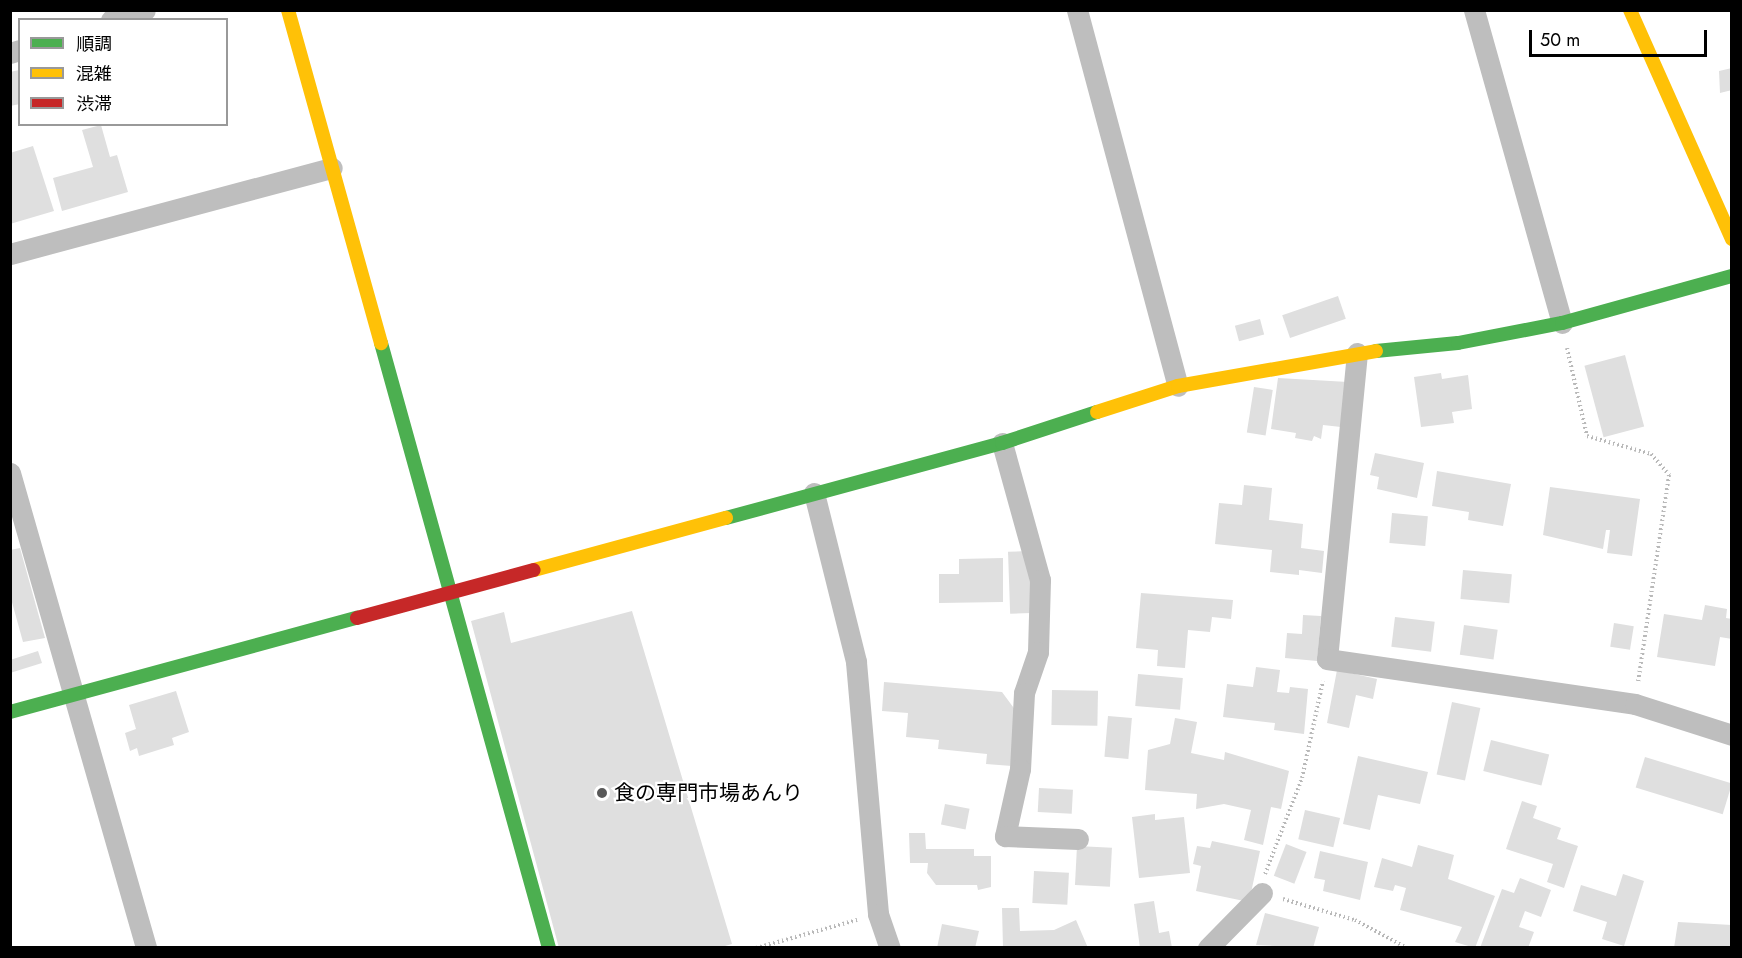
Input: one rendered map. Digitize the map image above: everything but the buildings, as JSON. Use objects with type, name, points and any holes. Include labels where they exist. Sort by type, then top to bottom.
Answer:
[{"type":"street","points":[[118,18],[145,10]]},
{"type":"street","points":[[288,10],[549,948]]},
{"type":"street","points":[[1077,10],[1178,386]]},
{"type":"street","points":[[1474,10],[1562,323]]},
{"type":"street","points":[[1630,10],[1731,239]]},
{"type":"street","points":[[10,254],[332,168]]},
{"type":"street","points":[[10,712],[1002,443],[1178,386],[1357,353],[1458,343],[1562,323],[1731,276]]},
{"type":"street","points":[[1357,353],[1327,659],[1635,704],[1731,735]]},
{"type":"street","points":[[1002,443],[1040,580],[1038,652],[1024,693],[1020,769],[1005,836],[1078,839]]},
{"type":"street","points":[[10,473],[146,948]]},
{"type":"street","points":[[814,493],[856,662],[878,914],[890,948]]},
{"type":"street","points":[[1208,948],[1262,893]]},
{"type":"path","points":[[1562,323],[1587,436],[1651,454],[1669,475],[1635,704]]},
{"type":"path","points":[[1327,659],[1302,778],[1268,861],[1262,893],[1355,921],[1407,948]]},
{"type":"path","points":[[756,948],[878,914]]},
{"type":"traffic: fast","points":[[1376,351],[1458,343],[1562,323],[1732,276]]},
{"type":"traffic: fast","points":[[381,343],[549,948]]},
{"type":"traffic: fast","points":[[726,518],[1002,443],[1097,412]]},
{"type":"traffic: fast","points":[[10,712],[357,618]]},
{"type":"traffic: slow","points":[[288,10],[381,343]]},
{"type":"traffic: slow","points":[[1630,10],[1732,239]]},
{"type":"traffic: slow","points":[[1097,412],[1178,386],[1376,351]]},
{"type":"traffic: slow","points":[[534,570],[726,518]]},
{"type":"traffic: jam","points":[[357,618],[534,570]]},
{"type":"place","name":"食の専門市場あんり","points":[[602,793]]}]
